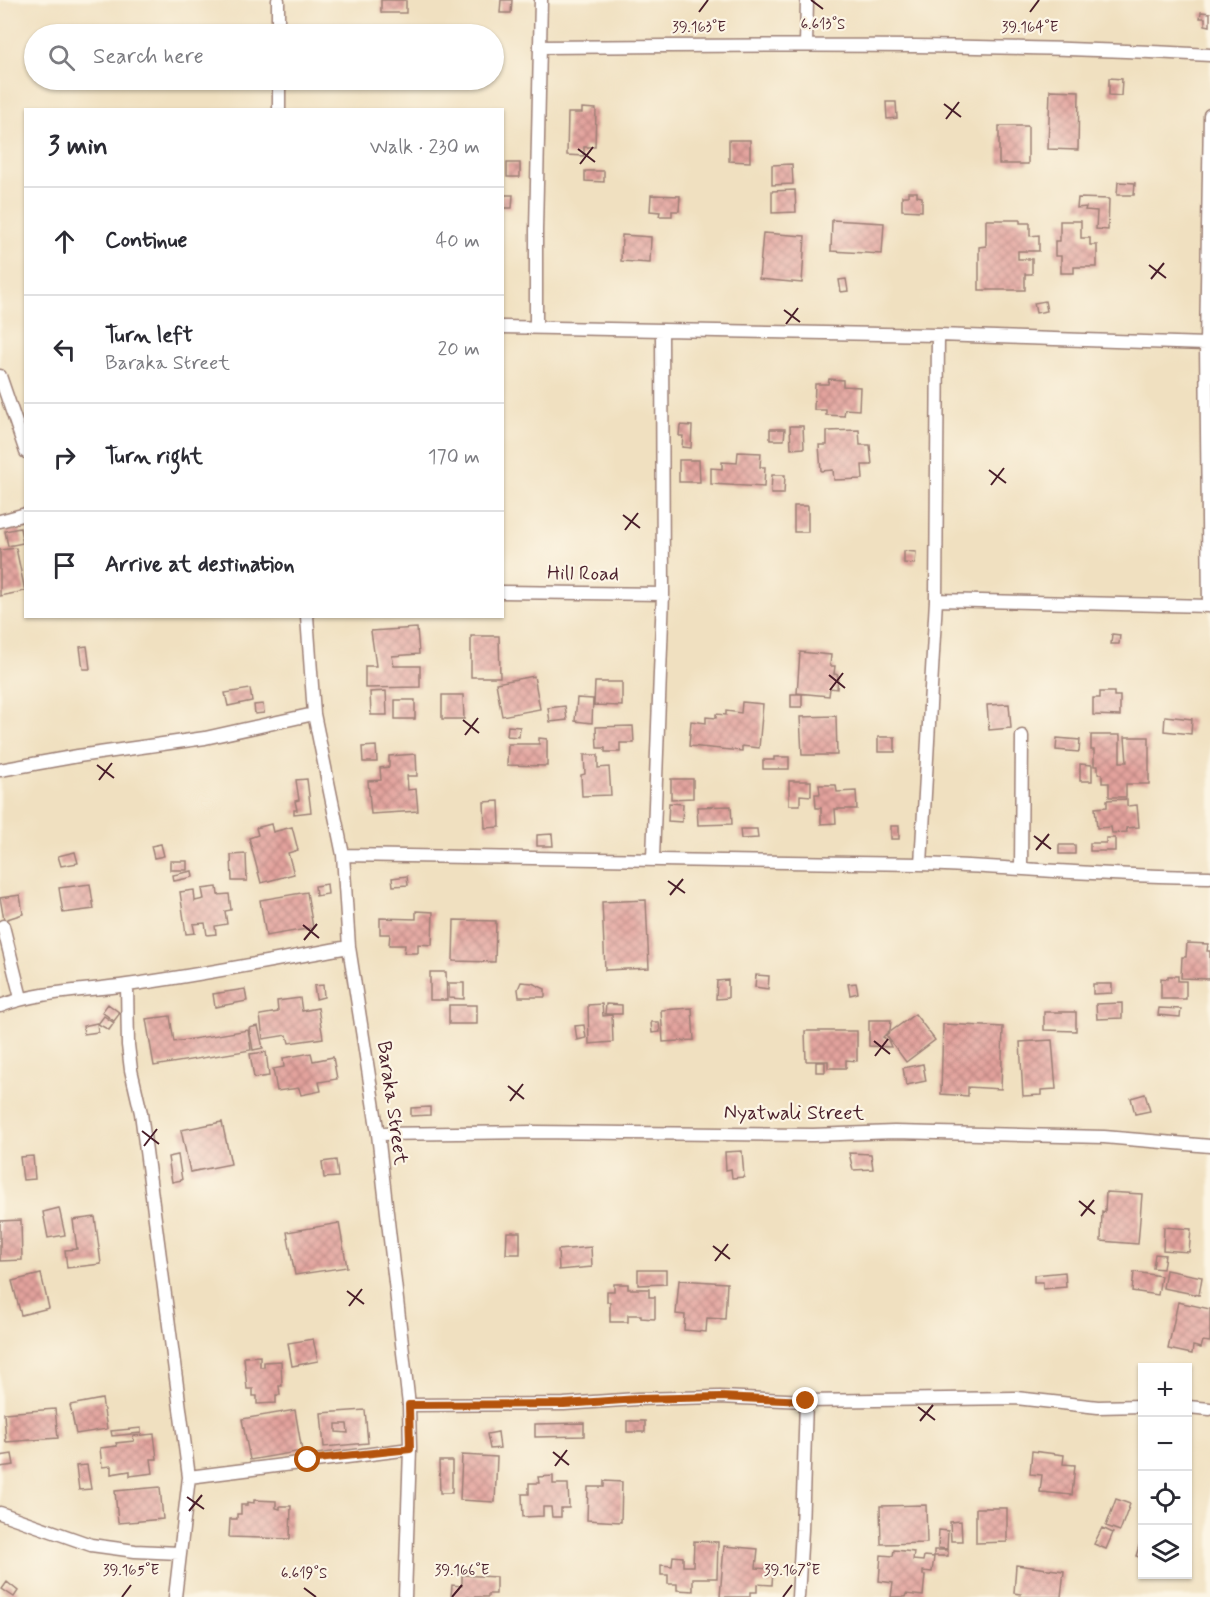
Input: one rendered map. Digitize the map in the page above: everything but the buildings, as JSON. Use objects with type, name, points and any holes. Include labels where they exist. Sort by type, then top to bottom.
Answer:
[{"type":"street","points":[[278,0],[278,24]]},
{"type":"street","points":[[536,326],[541,0]]},
{"type":"street","points":[[806,45],[807,0]]},
{"type":"street","points":[[541,47],[806,45],[1098,49],[1210,55]]},
{"type":"street","points":[[279,90],[279,108]]},
{"type":"street","points":[[936,600],[1209,606],[1206,344],[1210,115]]},
{"type":"street","points":[[504,327],[938,335],[1206,344]]},
{"type":"street","points":[[654,858],[663,594],[662,330]]},
{"type":"street","points":[[921,864],[936,600],[938,335]]},
{"type":"street","points":[[0,376],[24,446]]},
{"type":"street","points":[[0,521],[24,515]]},
{"type":"street","name":"Hill Road","points":[[504,592],[663,594]]},
{"type":"street","name":"Baraka Street","points":[[307,618],[314,714],[343,855],[349,947],[378,1134],[409,1405],[410,1449],[405,1597]]},
{"type":"street","points":[[0,770],[78,756],[205,738],[314,714]]},
{"type":"street","points":[[1021,869],[1022,736]]},
{"type":"street","points":[[343,855],[654,858],[921,864],[1210,877]]},
{"type":"street","points":[[3,926],[21,998]]},
{"type":"street","points":[[0,1006],[21,998],[50,993],[127,985],[349,947]]},
{"type":"street","points":[[127,985],[130,1062],[141,1113],[189,1477],[175,1597]]},
{"type":"street","name":"Nyatwali Street","points":[[378,1134],[533,1132],[813,1135],[894,1132],[1104,1137],[1210,1146]]},
{"type":"street","points":[[409,1405],[564,1404],[720,1397],[806,1401],[1016,1398],[1098,1407],[1138,1406]]},
{"type":"street","points":[[798,1597],[806,1401]]},
{"type":"street","points":[[1192,1407],[1210,1409]]},
{"type":"street","points":[[189,1477],[410,1449]]},
{"type":"street","points":[[0,1513],[92,1545],[135,1551],[179,1553]]},
{"type":"route","points":[[308,1460],[410,1449],[409,1405],[564,1404],[720,1397],[806,1401]]}]
